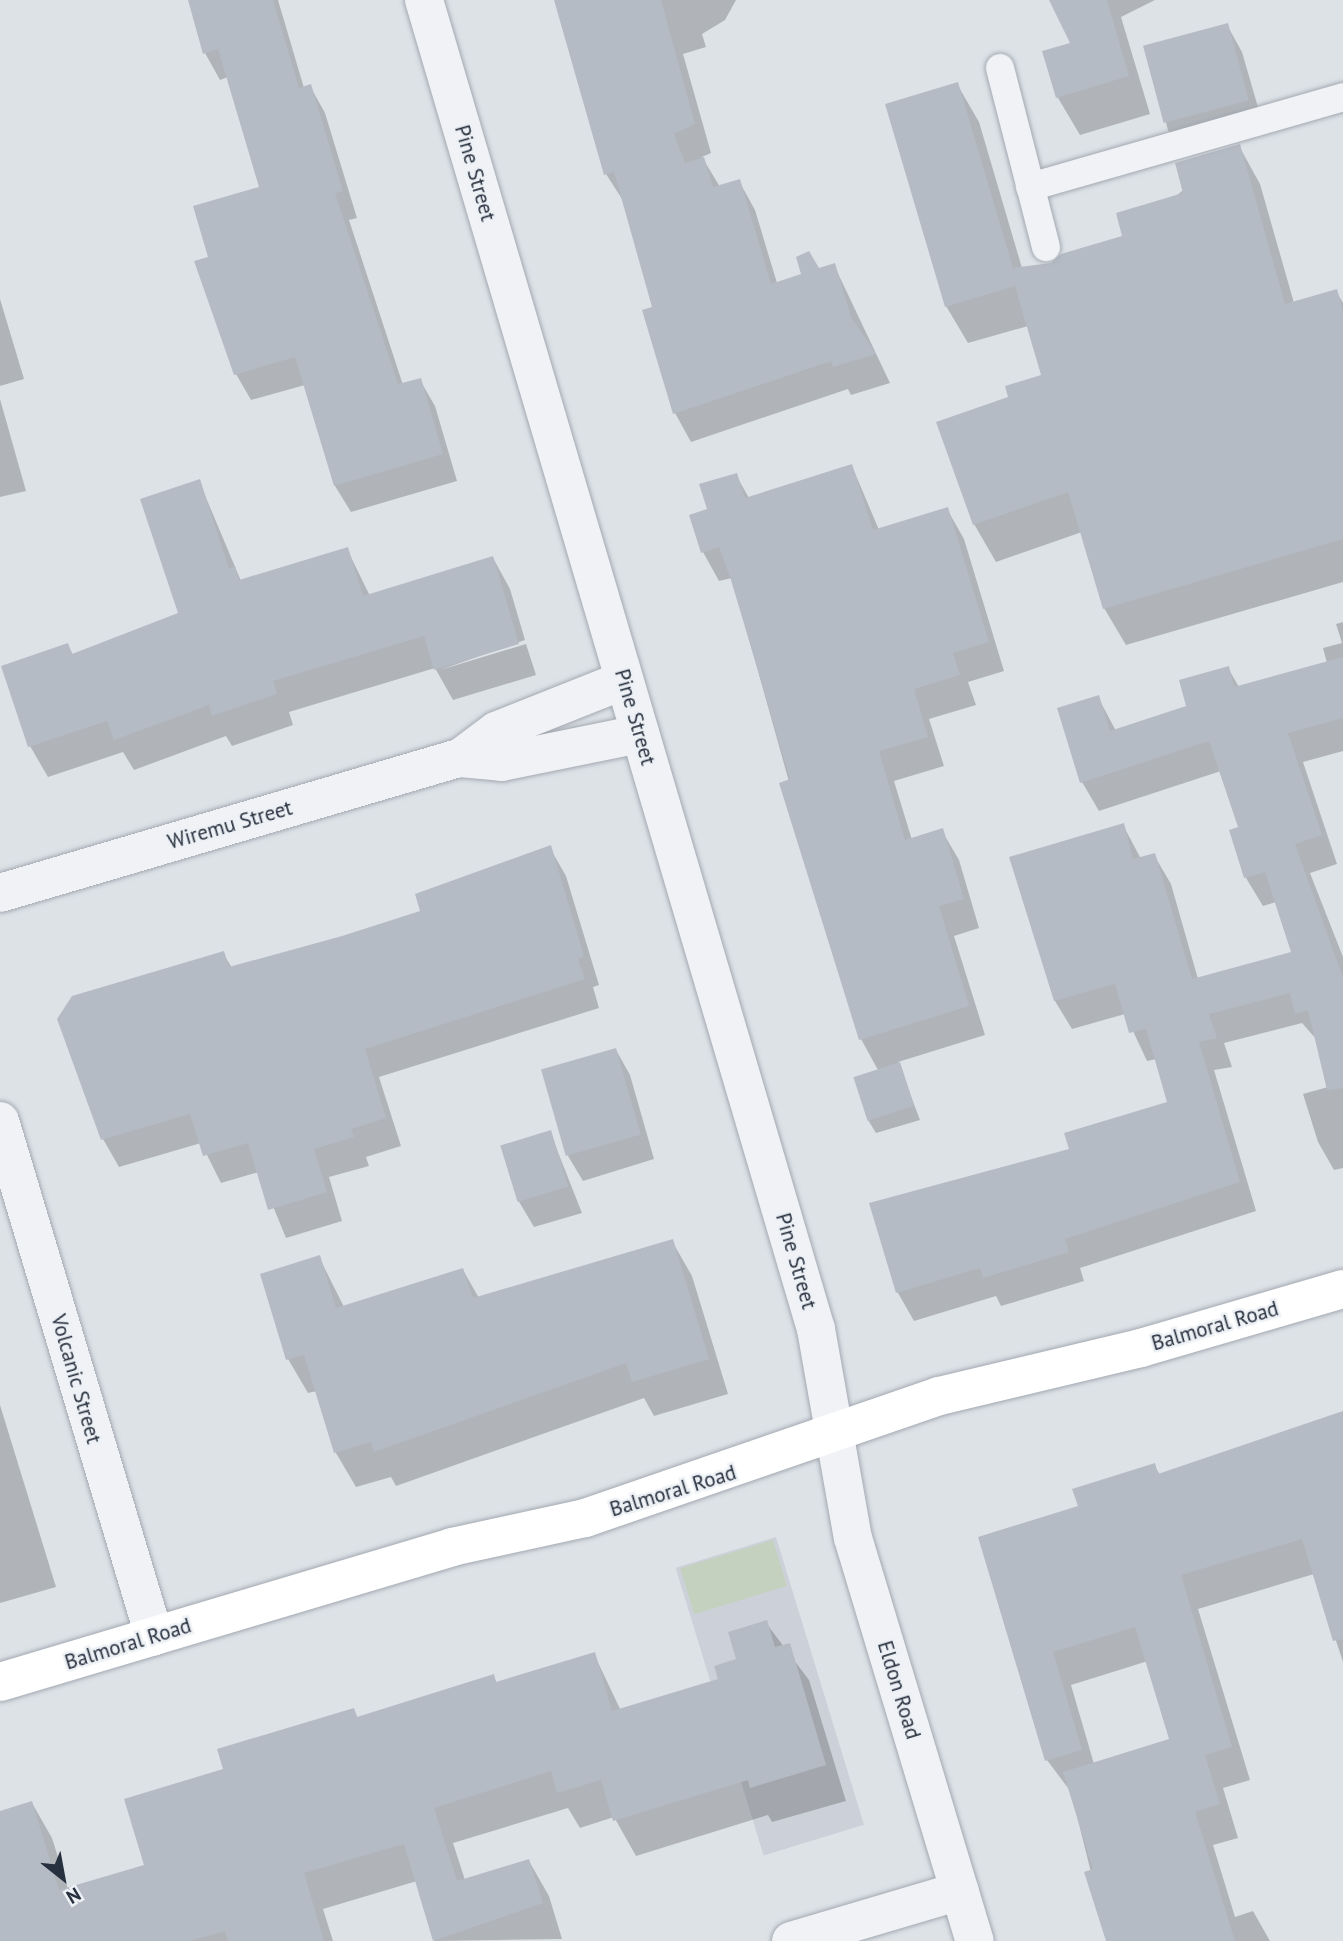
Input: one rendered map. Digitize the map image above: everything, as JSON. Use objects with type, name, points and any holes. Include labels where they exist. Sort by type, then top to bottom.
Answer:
[{"type":"main road","name":"Balmoral Road","points":[[0,1682],[452,1547],[585,1518],[833,1437],[939,1396],[1141,1348],[1343,1289]]},
{"type":"street","name":"Pine Street","points":[[424,0],[816,1329],[833,1437]]},
{"type":"street","name":"Wiremu Street","points":[[0,893],[460,758],[496,731],[624,680]]},
{"type":"street","name":"Wiremu Street","points":[[460,758],[502,762],[640,734]]},
{"type":"street","name":"Volcanic Street","points":[[0,1121],[154,1636]]},
{"type":"street","name":"Eldon Road","points":[[833,1437],[853,1538],[975,1941]]},
{"type":"street","points":[[791,1941],[960,1891]]},
{"type":"lane","points":[[1000,68],[1046,247]]},
{"type":"lane","points":[[1030,187],[1343,97]]},
{"type":"shaded area","points":[[776,1537],[864,1825],[764,1856],[676,1568]]},
{"type":"green space","points":[[773,1540],[787,1586],[694,1614],[680,1568]]},
{"type":"building","points":[[188,0],[273,0],[299,88],[311,84],[343,191],[335,193],[398,384],[421,378],[443,454],[334,486],[295,357],[234,375],[194,261],[208,257],[193,206],[259,187],[218,49],[203,54]]},
{"type":"building","points":[[554,0],[661,0],[695,124],[674,134],[685,163],[704,157],[713,187],[740,179],[771,284],[801,274],[796,257],[809,251],[819,268],[835,263],[851,317],[876,354],[833,367],[831,361],[673,414],[642,310],[652,307],[614,172],[604,175]]},
{"type":"building","points":[[1049,0],[1107,0],[1129,76],[1056,98],[1042,51],[1070,43]]},
{"type":"building","points":[[1228,23],[1249,100],[1164,123],[1143,46]]},
{"type":"building","points":[[958,82],[1013,268],[1051,263],[1061,254],[1122,236],[1116,213],[1183,193],[1175,163],[1240,144],[1285,304],[1337,289],[1343,311],[1343,539],[1103,609],[1068,492],[973,525],[936,422],[1008,397],[1005,386],[1041,375],[1015,286],[945,307],[885,104]]},
{"type":"building","points":[[852,464],[873,530],[948,507],[989,642],[953,653],[960,675],[914,689],[928,737],[879,751],[905,840],[943,828],[964,899],[939,906],[969,1006],[859,1040],[779,783],[790,779],[731,580],[719,547],[701,553],[689,515],[707,509],[699,484],[737,473],[745,498]]},
{"type":"building","points":[[200,479],[229,569],[235,566],[239,580],[348,547],[363,596],[493,556],[519,644],[434,670],[424,636],[273,681],[277,694],[212,716],[209,705],[114,740],[107,721],[28,747],[1,666],[68,643],[72,654],[178,613],[140,499]]},
{"type":"building","points":[[1343,657],[1343,718],[1288,733],[1322,835],[1295,844],[1343,978],[1343,1088],[1327,1090],[1308,1010],[1295,1014],[1290,993],[1209,1014],[1217,1038],[1199,1042],[1240,1182],[1065,1239],[1069,1252],[983,1278],[980,1268],[896,1293],[869,1203],[1069,1149],[1064,1133],[1167,1102],[1146,1029],[1129,1033],[1115,984],[1054,1001],[1009,857],[1124,823],[1133,859],[1155,853],[1192,979],[1291,952],[1265,872],[1244,878],[1229,830],[1238,827],[1209,741],[1080,783],[1057,708],[1099,695],[1110,731],[1186,706],[1179,680],[1229,666],[1234,687]]},
{"type":"building","points":[[551,845],[584,956],[578,959],[585,979],[365,1049],[386,1118],[351,1129],[354,1137],[314,1149],[327,1192],[268,1210],[248,1143],[203,1156],[190,1114],[101,1140],[57,1019],[72,996],[224,951],[229,967],[342,936],[420,911],[415,894]]},
{"type":"building","points":[[616,1048],[641,1135],[566,1156],[541,1069]]},
{"type":"building","points":[[900,1062],[914,1106],[868,1121],[853,1077]]},
{"type":"building","points":[[551,1130],[568,1186],[518,1202],[500,1145]]},
{"type":"building","points":[[673,1239],[709,1359],[632,1382],[626,1363],[374,1452],[371,1442],[334,1453],[304,1355],[286,1360],[260,1274],[320,1255],[336,1308],[463,1268],[473,1298]]},
{"type":"building","points":[[1343,1411],[1343,1639],[1333,1641],[1302,1539],[1181,1575],[1232,1747],[1205,1755],[1220,1804],[1195,1812],[1235,1941],[1106,1941],[1084,1872],[1093,1869],[1063,1772],[1169,1739],[1135,1627],[1053,1652],[1082,1750],[1045,1761],[978,1537],[1078,1506],[1072,1489],[1155,1463],[1158,1474]]},
{"type":"building","points":[[767,1620],[775,1647],[790,1643],[826,1765],[750,1788],[748,1780],[613,1821],[601,1780],[557,1793],[551,1771],[434,1808],[457,1881],[529,1859],[543,1903],[433,1941],[404,1844],[304,1873],[324,1941],[228,1941],[225,1931],[190,1941],[0,1941],[0,1811],[32,1801],[59,1890],[144,1865],[124,1799],[223,1769],[217,1749],[354,1708],[357,1717],[494,1674],[496,1682],[595,1652],[612,1711],[718,1679],[714,1666],[736,1659],[728,1632]]}]
